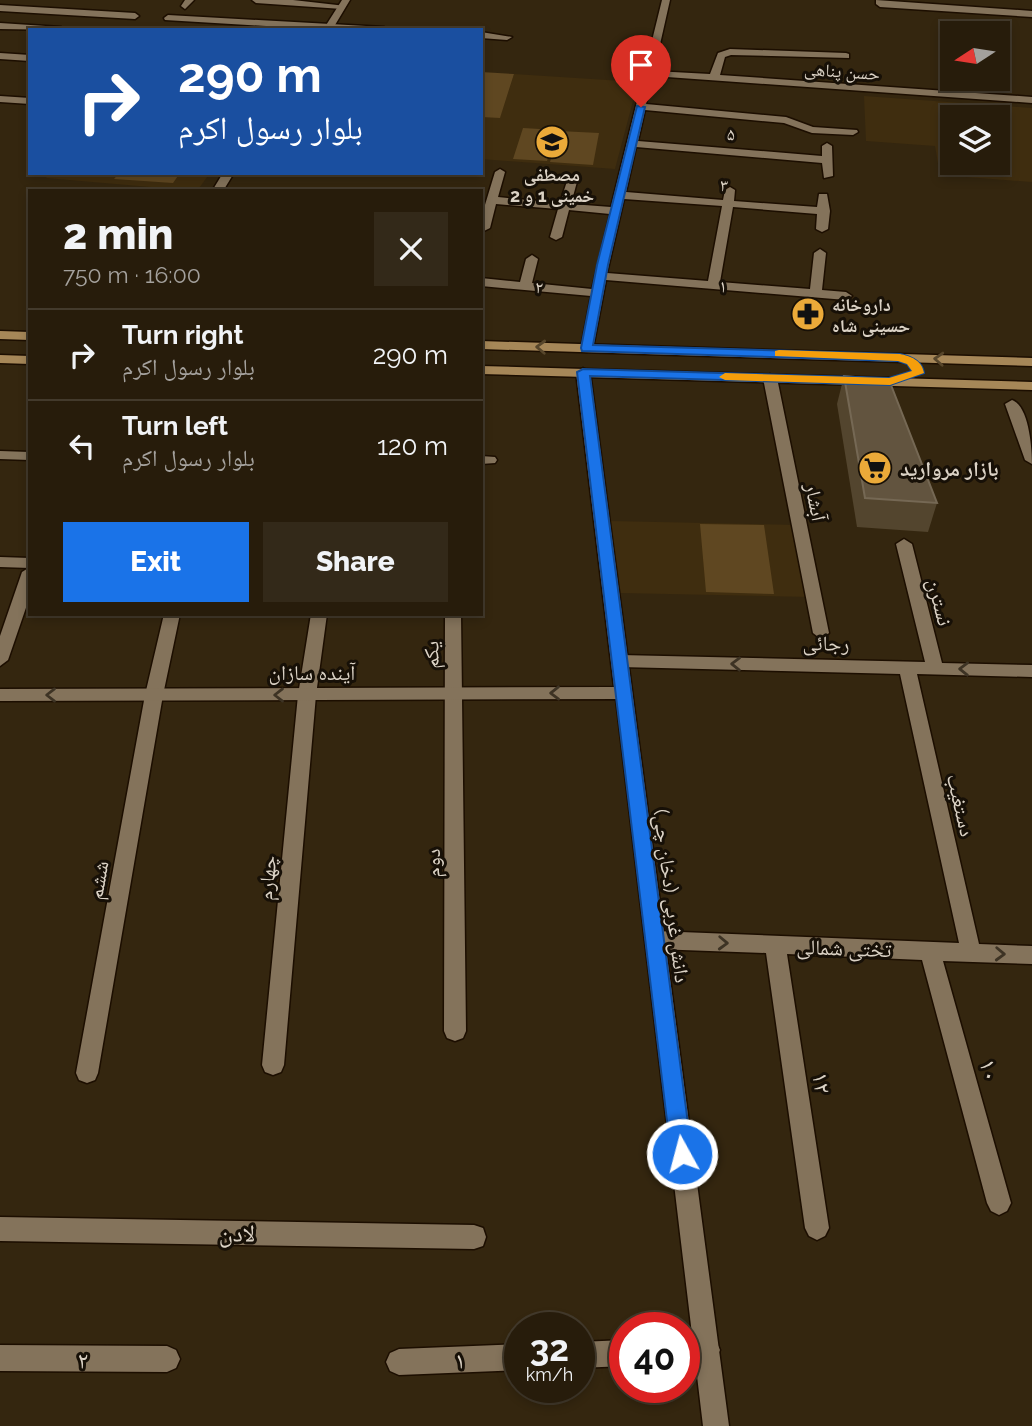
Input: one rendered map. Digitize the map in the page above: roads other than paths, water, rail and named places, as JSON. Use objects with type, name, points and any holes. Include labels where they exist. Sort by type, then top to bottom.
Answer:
[{"type":"main road","points":[[0,335],[28,336]]},
{"type":"main road","points":[[483,345],[1032,362]]},
{"type":"main road","points":[[890,382],[918,373],[917,367],[900,357]]},
{"type":"main road","points":[[0,359],[28,360]]},
{"type":"main road","points":[[988,361],[979,371],[988,379],[1007,386]]},
{"type":"main road","points":[[483,370],[1032,386]]},
{"type":"street","points":[[256,0],[344,3]]},
{"type":"street","points":[[587,348],[597,293],[666,0]]},
{"type":"street","points":[[880,0],[880,4],[1032,14]]},
{"type":"street","points":[[169,18],[328,28],[344,3]]},
{"type":"street","points":[[0,8],[135,16]]},
{"type":"street","points":[[0,26],[30,28]]},
{"type":"street","points":[[483,35],[507,37]]},
{"type":"street","points":[[714,78],[721,55],[730,52],[846,56]]},
{"type":"street","points":[[0,56],[28,58]]},
{"type":"street","name":"حسن پناهی","points":[[649,73],[1032,100]]},
{"type":"street","points":[[1,94],[28,101]]},
{"type":"street","points":[[19,112],[28,102]]},
{"type":"street","points":[[641,107],[786,120],[812,130],[853,132]]},
{"type":"street","points":[[749,166],[753,140]]},
{"type":"street","name":"۵","points":[[632,144],[828,160]]},
{"type":"street","points":[[827,146],[828,176]]},
{"type":"street","points":[[484,228],[500,172]]},
{"type":"street","points":[[556,237],[573,178]]},
{"type":"street","points":[[713,286],[730,190]]},
{"type":"street","name":"۳","points":[[621,195],[824,211]]},
{"type":"street","points":[[822,229],[823,196]]},
{"type":"street","points":[[492,200],[618,211]]},
{"type":"street","points":[[816,294],[820,253]]},
{"type":"street","points":[[525,286],[533,259]]},
{"type":"street","name":"۱","points":[[601,276],[846,296]]},
{"type":"street","name":"۲","points":[[483,282],[597,293]]},
{"type":"street","name":"دانش غربی (دخان چی)","points":[[583,372],[655,940],[692,1312]]},
{"type":"street","name":"آبشار","points":[[770,378],[821,634]]},
{"type":"street","points":[[1012,404],[1032,460]]},
{"type":"street","points":[[0,455],[28,456]]},
{"type":"street","name":"نسترن","points":[[904,544],[935,669]]},
{"type":"street","points":[[0,562],[28,563]]},
{"type":"street","points":[[0,660],[28,578]]},
{"type":"street","name":"ششم","points":[[87,1073],[154,695],[172,616]]},
{"type":"street","name":"چهارم","points":[[273,1065],[307,695],[319,616]]},
{"type":"street","name":"یکم","points":[[453,616],[454,694]]},
{"type":"street","name":"رجائی","points":[[620,661],[1032,671]]},
{"type":"street","name":"دستغیب","points":[[907,668],[971,953]]},
{"type":"street","name":"آینده سازان","points":[[0,695],[624,693]]},
{"type":"street","name":"دوم","points":[[454,694],[454,1031]]},
{"type":"street","name":"تختی شمالی","points":[[655,940],[1032,955]]},
{"type":"street","name":"۱۲","points":[[775,945],[817,1228]]},
{"type":"street","name":"۱۰","points":[[930,951],[999,1203]]},
{"type":"street","name":"لادن","points":[[0,1229],[474,1237]]},
{"type":"street","name":"۲","points":[[0,1358],[167,1359]]},
{"type":"street","name":"۱","points":[[399,1362],[504,1358]]},
{"type":"street","name":"دانش غربی (دخان چی)","points":[[700,1365],[716,1426]]},
{"type":"place","name":"مصطفی خمینی 1 و 2","points":[[552,142]]},
{"type":"place","name":"داروخانه حسینی شاه","points":[[808,314]]},
{"type":"place","name":"بازار مروارید","points":[[875,468]]}]
